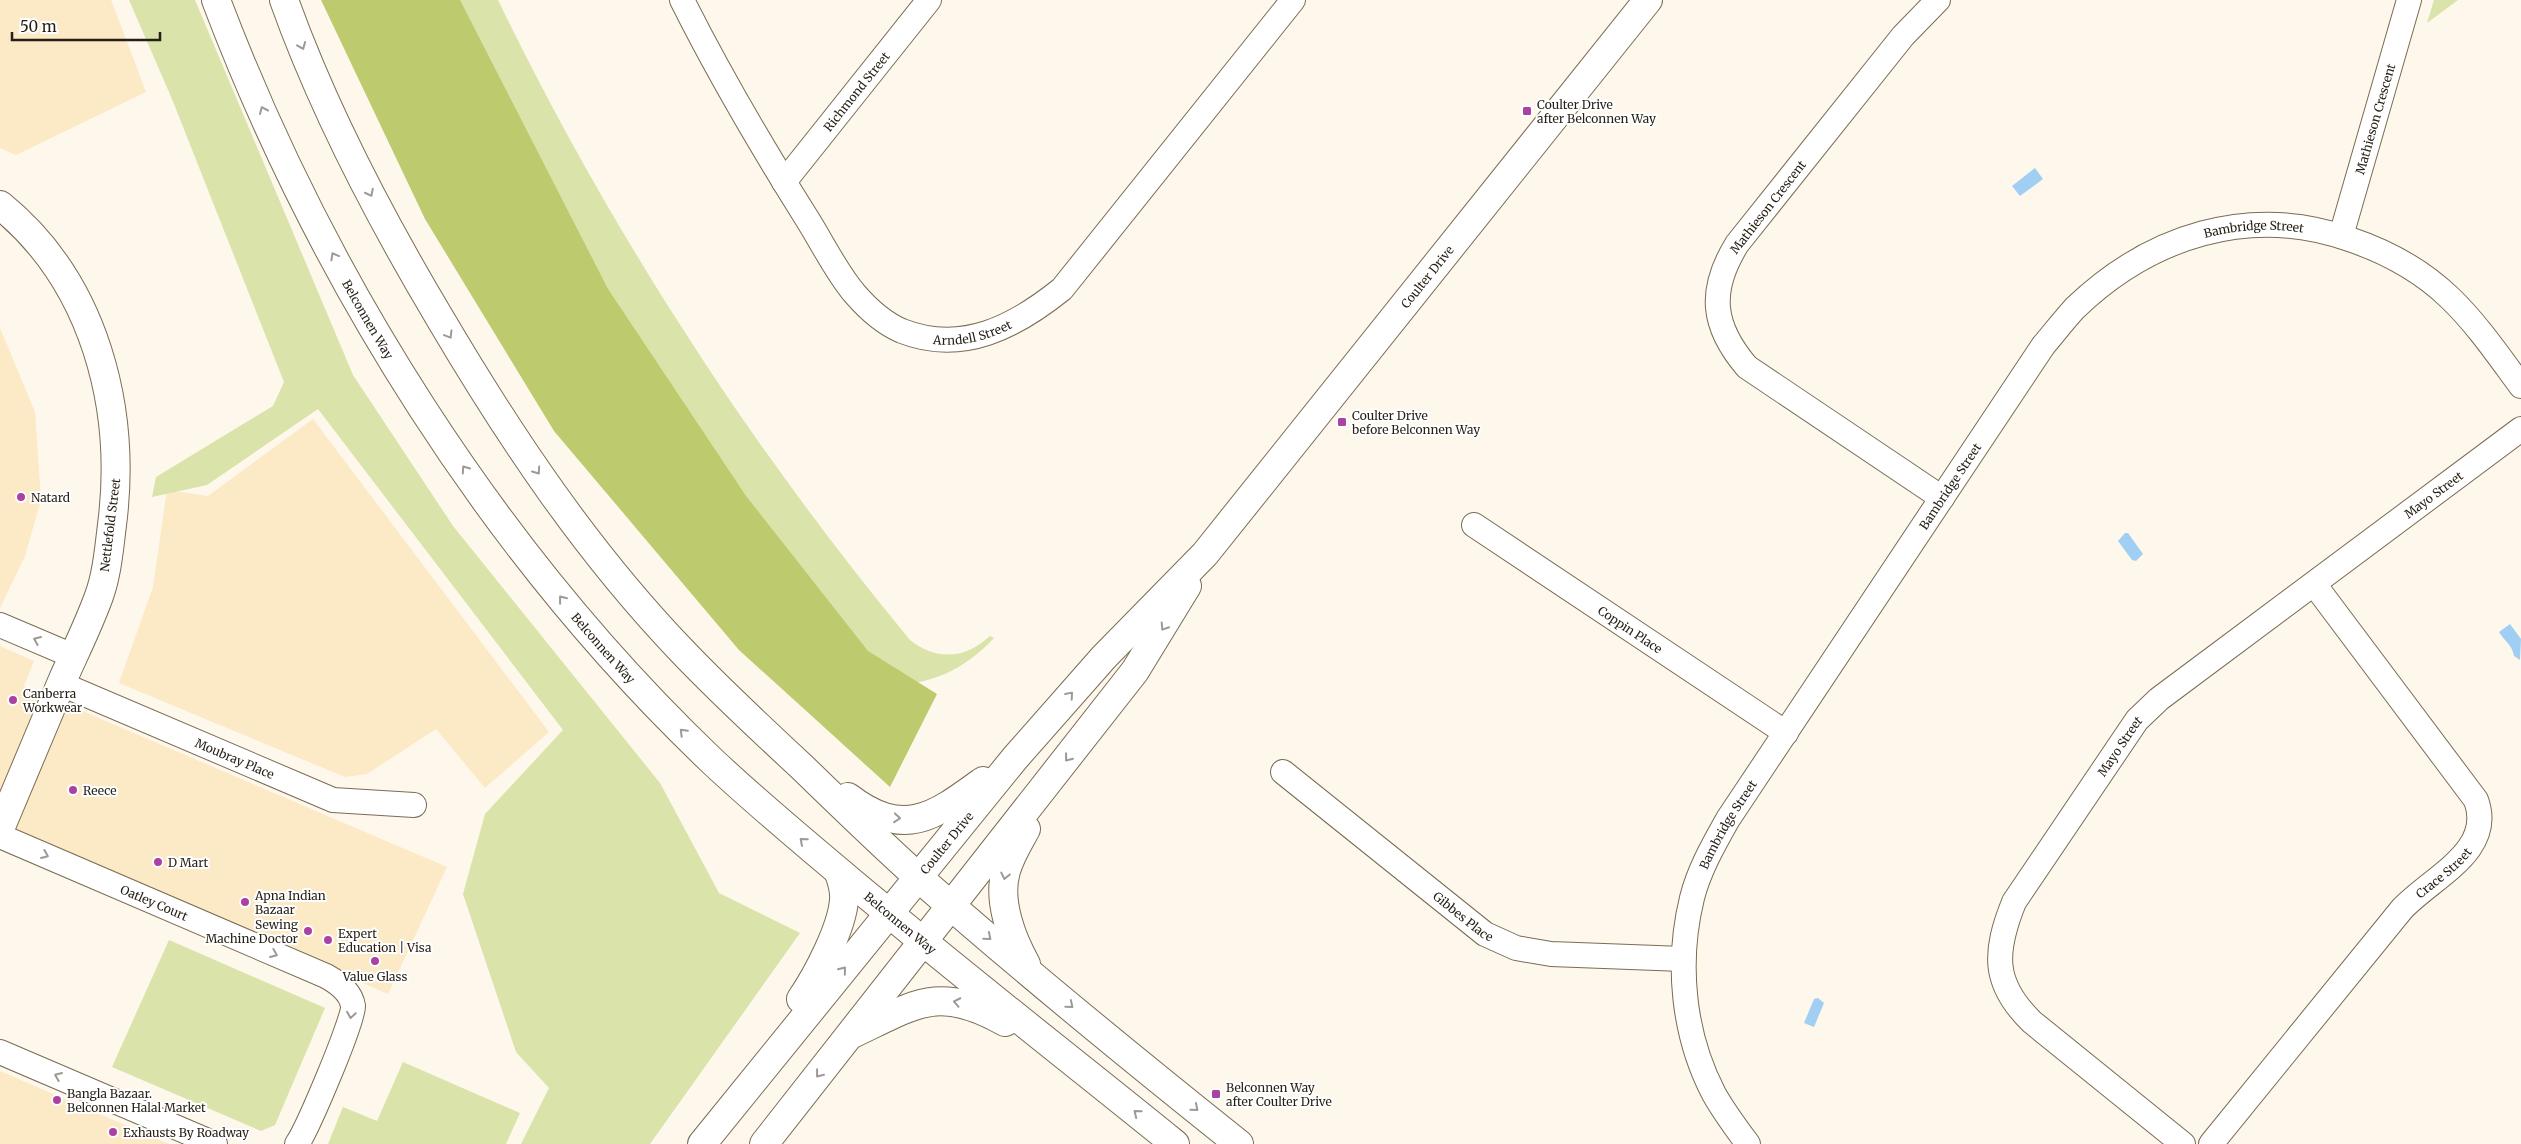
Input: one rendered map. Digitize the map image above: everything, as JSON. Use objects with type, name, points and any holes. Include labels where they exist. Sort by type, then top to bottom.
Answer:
[{"type":"main road","name":"Belconnen Way","points":[[216,0],[284,160],[329,247],[387,350],[463,467],[515,540],[568,606],[641,690],[712,762],[889,914],[1175,1144]]},
{"type":"main road","points":[[284,0],[323,97],[390,232],[474,377],[564,510],[615,574],[680,650],[918,877],[1032,974],[1239,1144]]},
{"type":"main road","name":"Coulter Drive","points":[[702,1144],[1015,758],[1104,657],[1206,554],[1648,0]]},
{"type":"main road","name":"Nettlefold Street","points":[[0,205],[18,220],[67,281],[97,346],[112,408],[116,494],[108,553],[99,595],[0,829]]},
{"type":"main road","name":"Coulter Drive","points":[[764,1144],[922,941],[1048,785],[1135,671],[1172,613],[1206,554]]},
{"type":"main road","points":[[757,725],[855,802],[870,811],[895,819],[924,818],[941,812],[1015,758]]},
{"type":"main road","points":[[1032,974],[1011,932],[1003,892],[1004,882],[1012,858],[1048,785]]},
{"type":"main road","points":[[688,1144],[816,977],[838,923],[844,902],[844,888],[840,873]]},
{"type":"main road","points":[[849,1035],[906,1008],[932,1001],[946,1000],[973,1006],[1064,1054]]},
{"type":"street","name":"Arndell Street","points":[[682,0],[698,33],[784,182],[854,293],[875,316],[902,331],[934,339],[964,338],[1001,329],[1033,312],[1062,289],[1293,0]]},
{"type":"street","name":"Richmond Street","points":[[784,182],[929,0]]},
{"type":"street","name":"Mathieson Crescent","points":[[1938,0],[1903,36],[1737,244],[1725,263],[1717,294],[1720,322],[1730,347],[1747,367],[1942,498]]},
{"type":"street","name":"Mathieson Crescent","points":[[2341,236],[2408,0]]},
{"type":"street","name":"Bambridge Street","points":[[1748,1144],[1725,1112],[1705,1073],[1688,1014],[1683,959],[1693,897],[1707,857],[1728,819],[2043,346],[2075,309],[2112,278],[2152,253],[2194,235],[2238,225],[2280,223],[2321,230],[2365,244],[2409,267],[2449,297],[2482,334],[2521,386]]},
{"type":"street","name":"Mayo Street","points":[[2183,1144],[2032,1022],[2015,1005],[2008,994],[2001,970],[2003,929],[2014,902],[2137,720],[2159,699],[2521,429]]},
{"type":"street","name":"Coppin Place","points":[[1474,525],[1786,733]]},
{"type":"street","name":"Crace Street","points":[[2211,1144],[2402,909],[2417,893],[2468,853],[2479,834],[2480,812],[2476,800],[2314,584]]},
{"type":"street","points":[[0,625],[73,656]]},
{"type":"street","name":"Moubray Place","points":[[62,684],[333,800],[414,805]]},
{"type":"street","name":"Gibbes Place","points":[[1283,772],[1485,934],[1516,948],[1551,954],[1683,959]]},
{"type":"street","name":"Oatley Court","points":[[0,836],[326,976],[340,985],[350,998],[353,1006],[349,1027],[297,1144]]},
{"type":"street","points":[[0,1052],[215,1144]]},
{"type":"shaded area","points":[[0,0],[111,0],[146,92],[16,155],[0,148]]},
{"type":"shaded area","points":[[0,328],[35,412],[41,500],[25,556],[0,608]]},
{"type":"shaded area","points":[[313,419],[549,732],[485,788],[436,729],[367,774],[345,777],[119,683],[153,587],[167,490],[208,496]]},
{"type":"shaded area","points":[[0,646],[34,661],[24,686],[447,867],[388,994],[0,824]]},
{"type":"shaded area","points":[[0,1071],[169,1144],[0,1144]]},
{"type":"green space","points":[[129,0],[195,0],[353,375],[453,526],[660,783],[719,893],[800,933],[650,1144],[521,1144],[549,1088],[516,1052],[463,894],[485,814],[563,730],[318,409],[207,485],[152,497],[156,477],[273,406],[284,382],[172,99]]},
{"type":"green space","points":[[321,0],[460,0],[608,289],[746,496],[868,651],[937,694],[890,787],[739,650],[554,431],[425,219]]},
{"type":"green space","points":[[379,0],[498,0],[586,169],[634,251],[738,412],[850,566],[910,640],[920,647],[941,654],[961,653],[980,644],[990,636],[994,638],[970,659],[945,674],[916,683],[884,686]]},
{"type":"green space","points":[[2434,0],[2458,0],[2427,23]]},
{"type":"green space","points":[[169,940],[325,1008],[275,1125],[261,1131],[112,1067]]},
{"type":"green space","points":[[403,1062],[520,1113],[506,1144],[328,1144],[343,1107],[377,1121]]},
{"type":"water","points":[[2035,168],[2043,179],[2020,196],[2012,186]]},
{"type":"water","points":[[2125,533],[2128,533],[2143,554],[2136,561],[2132,560],[2118,541]]},
{"type":"water","points":[[2510,624],[2521,639],[2520,660],[2514,656],[2510,646],[2499,632]]},
{"type":"water","points":[[1818,998],[1824,1003],[1814,1027],[1804,1023],[1814,999]]},
{"type":"place","name":"Coulter Drive after Belconnen Way","points":[[1527,111]]},
{"type":"place","name":"Coulter Drive before Belconnen Way","points":[[1342,422]]},
{"type":"place","name":"Natard","points":[[21,497]]},
{"type":"place","name":"Canberra Workwear","points":[[13,700]]},
{"type":"place","name":"Reece","points":[[73,790]]},
{"type":"place","name":"D Mart","points":[[158,862]]},
{"type":"place","name":"Apna Indian Bazaar","points":[[245,902]]},
{"type":"place","name":"Sewing Machine Doctor","points":[[308,931]]},
{"type":"place","name":"Expert Education | Visa","points":[[328,940]]},
{"type":"place","name":"Value Glass","points":[[375,961]]},
{"type":"place","name":"Belconnen Way after Coulter Drive","points":[[1216,1094]]},
{"type":"place","name":"Bangla Bazaar. Belconnen Halal Market","points":[[57,1100]]},
{"type":"place","name":"Exhausts By Roadway","points":[[113,1132]]}]
